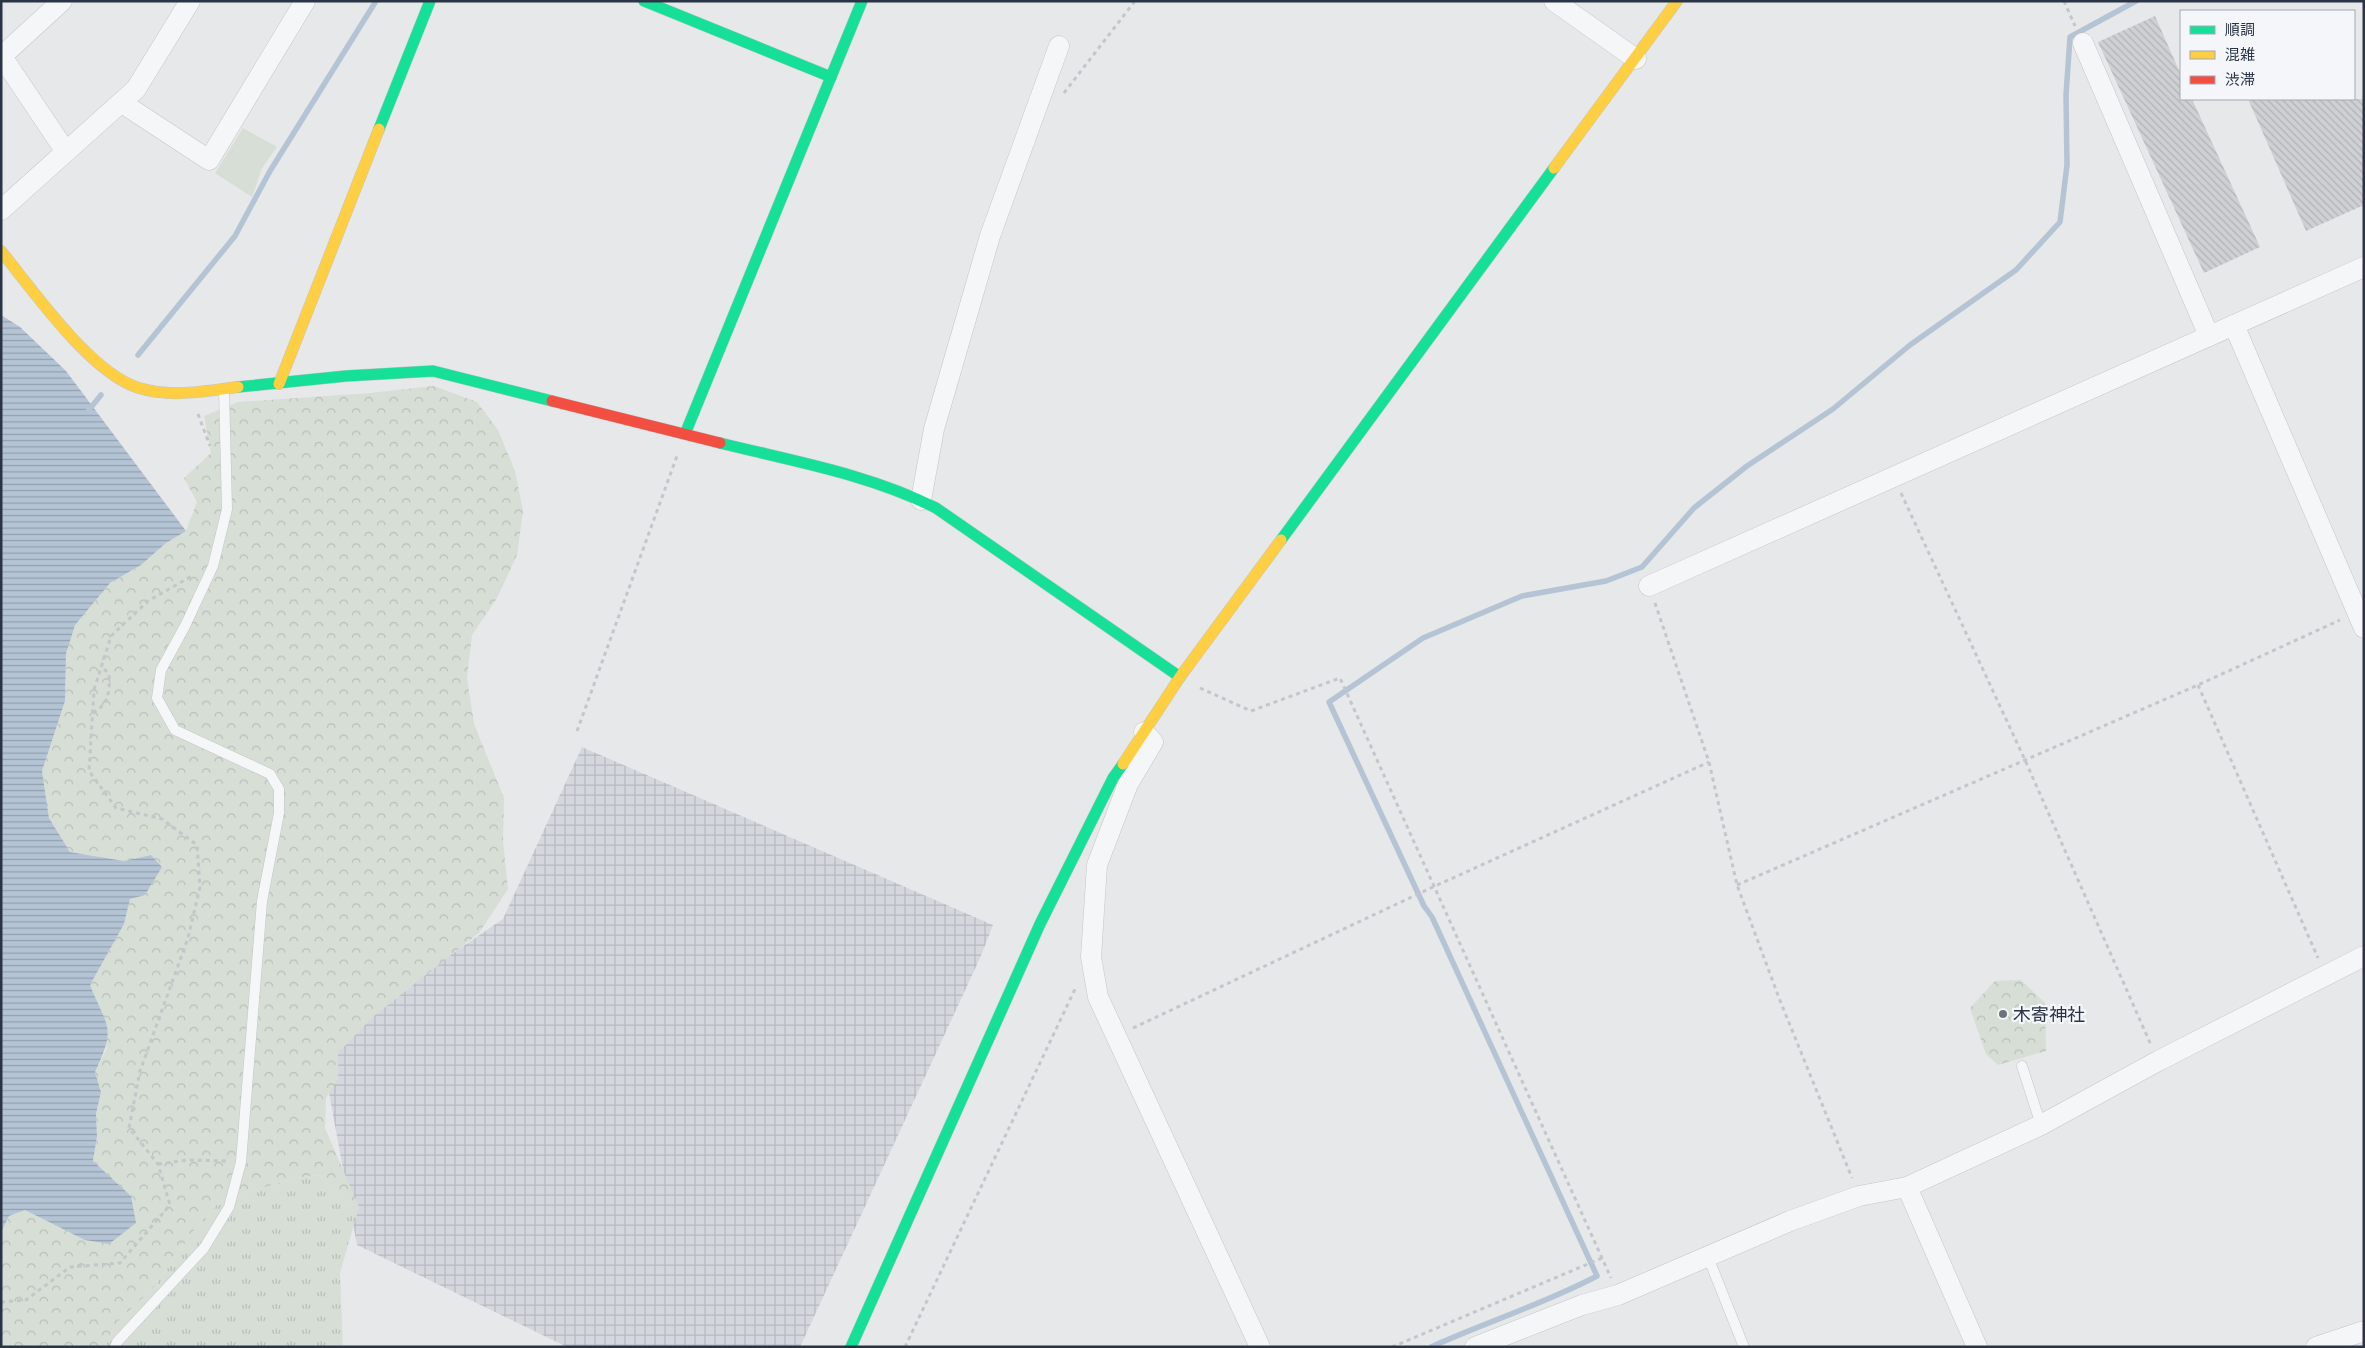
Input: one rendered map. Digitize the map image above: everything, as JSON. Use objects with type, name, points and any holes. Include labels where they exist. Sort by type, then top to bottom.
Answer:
[{"type":"street","points":[[62,1],[2,55],[66,152]]},
{"type":"street","points":[[1,210],[136,89],[190,1]]},
{"type":"street","points":[[122,102],[209,160],[305,1]]},
{"type":"street","points":[[280,384],[430,1]]},
{"type":"street","points":[[644,1],[831,77]]},
{"type":"street","points":[[685,434],[862,1]]},
{"type":"street","points":[[1554,1],[1636,59]]},
{"type":"street","points":[[851,1347],[1040,924],[1113,778],[1180,677],[1677,1]]},
{"type":"street","points":[[2083,43],[2209,336]]},
{"type":"street","points":[[921,500],[934,429],[990,236],[1059,46]]},
{"type":"street","points":[[1,251],[68,332],[96,361],[122,381],[148,389],[176,394],[355,376],[433,372],[842,474],[905,492],[936,508],[1180,677]]},
{"type":"street","points":[[1649,586],[2364,267]]},
{"type":"street","points":[[2234,325],[2360,620]]},
{"type":"street","points":[[1144,732],[1153,742],[1128,784],[1097,865],[1090,957],[1098,997],[1114,1037],[1260,1347]]},
{"type":"street","points":[[1475,1347],[1582,1305],[1618,1295],[1790,1221],[1859,1196],[1907,1187],[2041,1126],[2158,1062],[2364,956]]},
{"type":"street","points":[[1907,1187],[1977,1347]]},
{"type":"street","points":[[2316,1347],[2364,1331]]},
{"type":"lane","points":[[115,1347],[117,1342],[204,1248],[229,1207],[241,1162],[262,901],[280,813],[279,789],[270,774],[175,730],[157,698],[161,670],[185,626],[213,566],[227,509],[224,390]]},
{"type":"lane","points":[[2022,1066],[2041,1126]]},
{"type":"lane","points":[[1708,1256],[1744,1347]]},
{"type":"path","points":[[1058,101],[1135,1]]},
{"type":"path","points":[[2064,1],[2083,43]]},
{"type":"path","points":[[190,392],[210,446],[226,458]]},
{"type":"path","points":[[576,731],[685,434]]},
{"type":"path","points":[[1893,477],[2025,760],[2158,1062]]},
{"type":"path","points":[[1,1302],[26,1300],[70,1267],[120,1263],[170,1205],[158,1164],[129,1128],[140,1071],[188,938],[198,896],[200,887],[196,845],[162,818],[116,808],[89,771],[92,713],[94,690],[111,636],[148,601],[213,566]]},
{"type":"path","points":[[1649,586],[1709,762],[1737,886],[1778,998],[1859,1196]]},
{"type":"path","points":[[1737,886],[2198,685],[2360,620]]},
{"type":"path","points":[[92,713],[102,708],[108,698],[109,674],[102,666]]},
{"type":"path","points":[[1180,677],[1251,711],[1340,678],[1618,1295]]},
{"type":"path","points":[[2198,685],[2325,975]]},
{"type":"path","points":[[1114,1037],[1433,887],[1709,762]]},
{"type":"path","points":[[906,1347],[1090,957]]},
{"type":"path","points":[[158,1164],[188,1160],[241,1162]]},
{"type":"path","points":[[1392,1347],[1602,1258]]},
{"type":"shaded area","points":[[582,747],[993,925],[980,958],[800,1347],[567,1347],[357,1245],[320,1044],[503,919]]},
{"type":"green space","points":[[243,128],[277,147],[262,168],[252,197],[215,173]]},
{"type":"green space","points":[[434,386],[477,402],[498,430],[515,471],[523,511],[517,555],[497,598],[472,635],[467,678],[474,724],[504,798],[503,841],[508,889],[479,933],[374,1016],[338,1053],[338,1080],[326,1098],[325,1128],[359,1207],[342,1206],[320,1175],[295,1178],[220,1201],[195,1229],[154,1287],[116,1323],[104,1347],[1,1347],[1,1232],[9,1216],[25,1210],[52,1222],[131,1196],[93,1161],[97,1136],[96,1114],[101,1092],[95,1072],[107,1048],[98,1005],[90,985],[124,924],[130,899],[151,855],[124,861],[70,852],[49,818],[42,771],[65,701],[66,654],[75,624],[110,583],[141,565],[166,543],[186,531],[197,502],[184,478],[211,453],[204,416],[238,402],[370,393]]},
{"type":"green space","points":[[2021,980],[2045,1003],[2046,1051],[1998,1065],[1986,1054],[1970,1008],[1995,981]]},
{"type":"green space","points":[[320,1175],[342,1206],[359,1207],[340,1273],[343,1347],[104,1347],[116,1323],[154,1287],[195,1229],[220,1201],[295,1178]]},
{"type":"water","points":[[1,315],[20,327],[66,371],[186,531],[166,543],[141,565],[110,583],[75,625],[66,654],[65,701],[42,771],[49,818],[70,852],[124,861],[151,855],[162,867],[145,895],[130,899],[124,924],[90,985],[105,1019],[108,1036],[95,1072],[101,1092],[96,1114],[97,1136],[93,1161],[131,1196],[136,1223],[109,1244],[85,1240],[25,1210],[9,1216],[1,1232]]},
{"type":"building","points":[[2155,16],[2180,73],[2180,100],[2192,100],[2260,247],[2204,273],[2098,42]]},
{"type":"building","points":[[2364,99],[2364,205],[2306,231],[2248,100]]},
{"type":"waterway","points":[[138,355],[235,236],[270,171],[376,1]]},
{"type":"waterway","points":[[1431,1347],[1597,1276],[1432,917],[1424,906],[1329,702],[1423,638],[1522,596],[1606,581],[1642,567],[1694,508],[1747,466],[1833,409],[1910,345],[2016,270],[2060,222],[2067,165],[2066,95],[2070,37],[2136,1]]},
{"type":"waterway","points":[[88,411],[101,395]]},
{"type":"traffic: fast","points":[[379,129],[430,1]]},
{"type":"traffic: fast","points":[[644,1],[831,77]]},
{"type":"traffic: fast","points":[[685,434],[862,1]]},
{"type":"traffic: fast","points":[[1281,540],[1554,168]]},
{"type":"traffic: fast","points":[[238,387],[346,376],[433,371],[552,401]]},
{"type":"traffic: fast","points":[[720,443],[857,477],[910,496],[936,508],[1180,677]]},
{"type":"traffic: fast","points":[[851,1347],[1040,924],[1113,778],[1123,764]]},
{"type":"traffic: slow","points":[[1554,168],[1677,1]]},
{"type":"traffic: slow","points":[[279,384],[379,129]]},
{"type":"traffic: slow","points":[[1,251],[46,308],[82,348],[101,366],[120,379],[139,388],[163,393],[201,392],[238,387]]},
{"type":"traffic: slow","points":[[1123,764],[1180,677],[1281,540]]},
{"type":"traffic: jam","points":[[552,401],[720,443]]},
{"type":"place","name":"木寄神社","points":[[2003,1014]]}]
